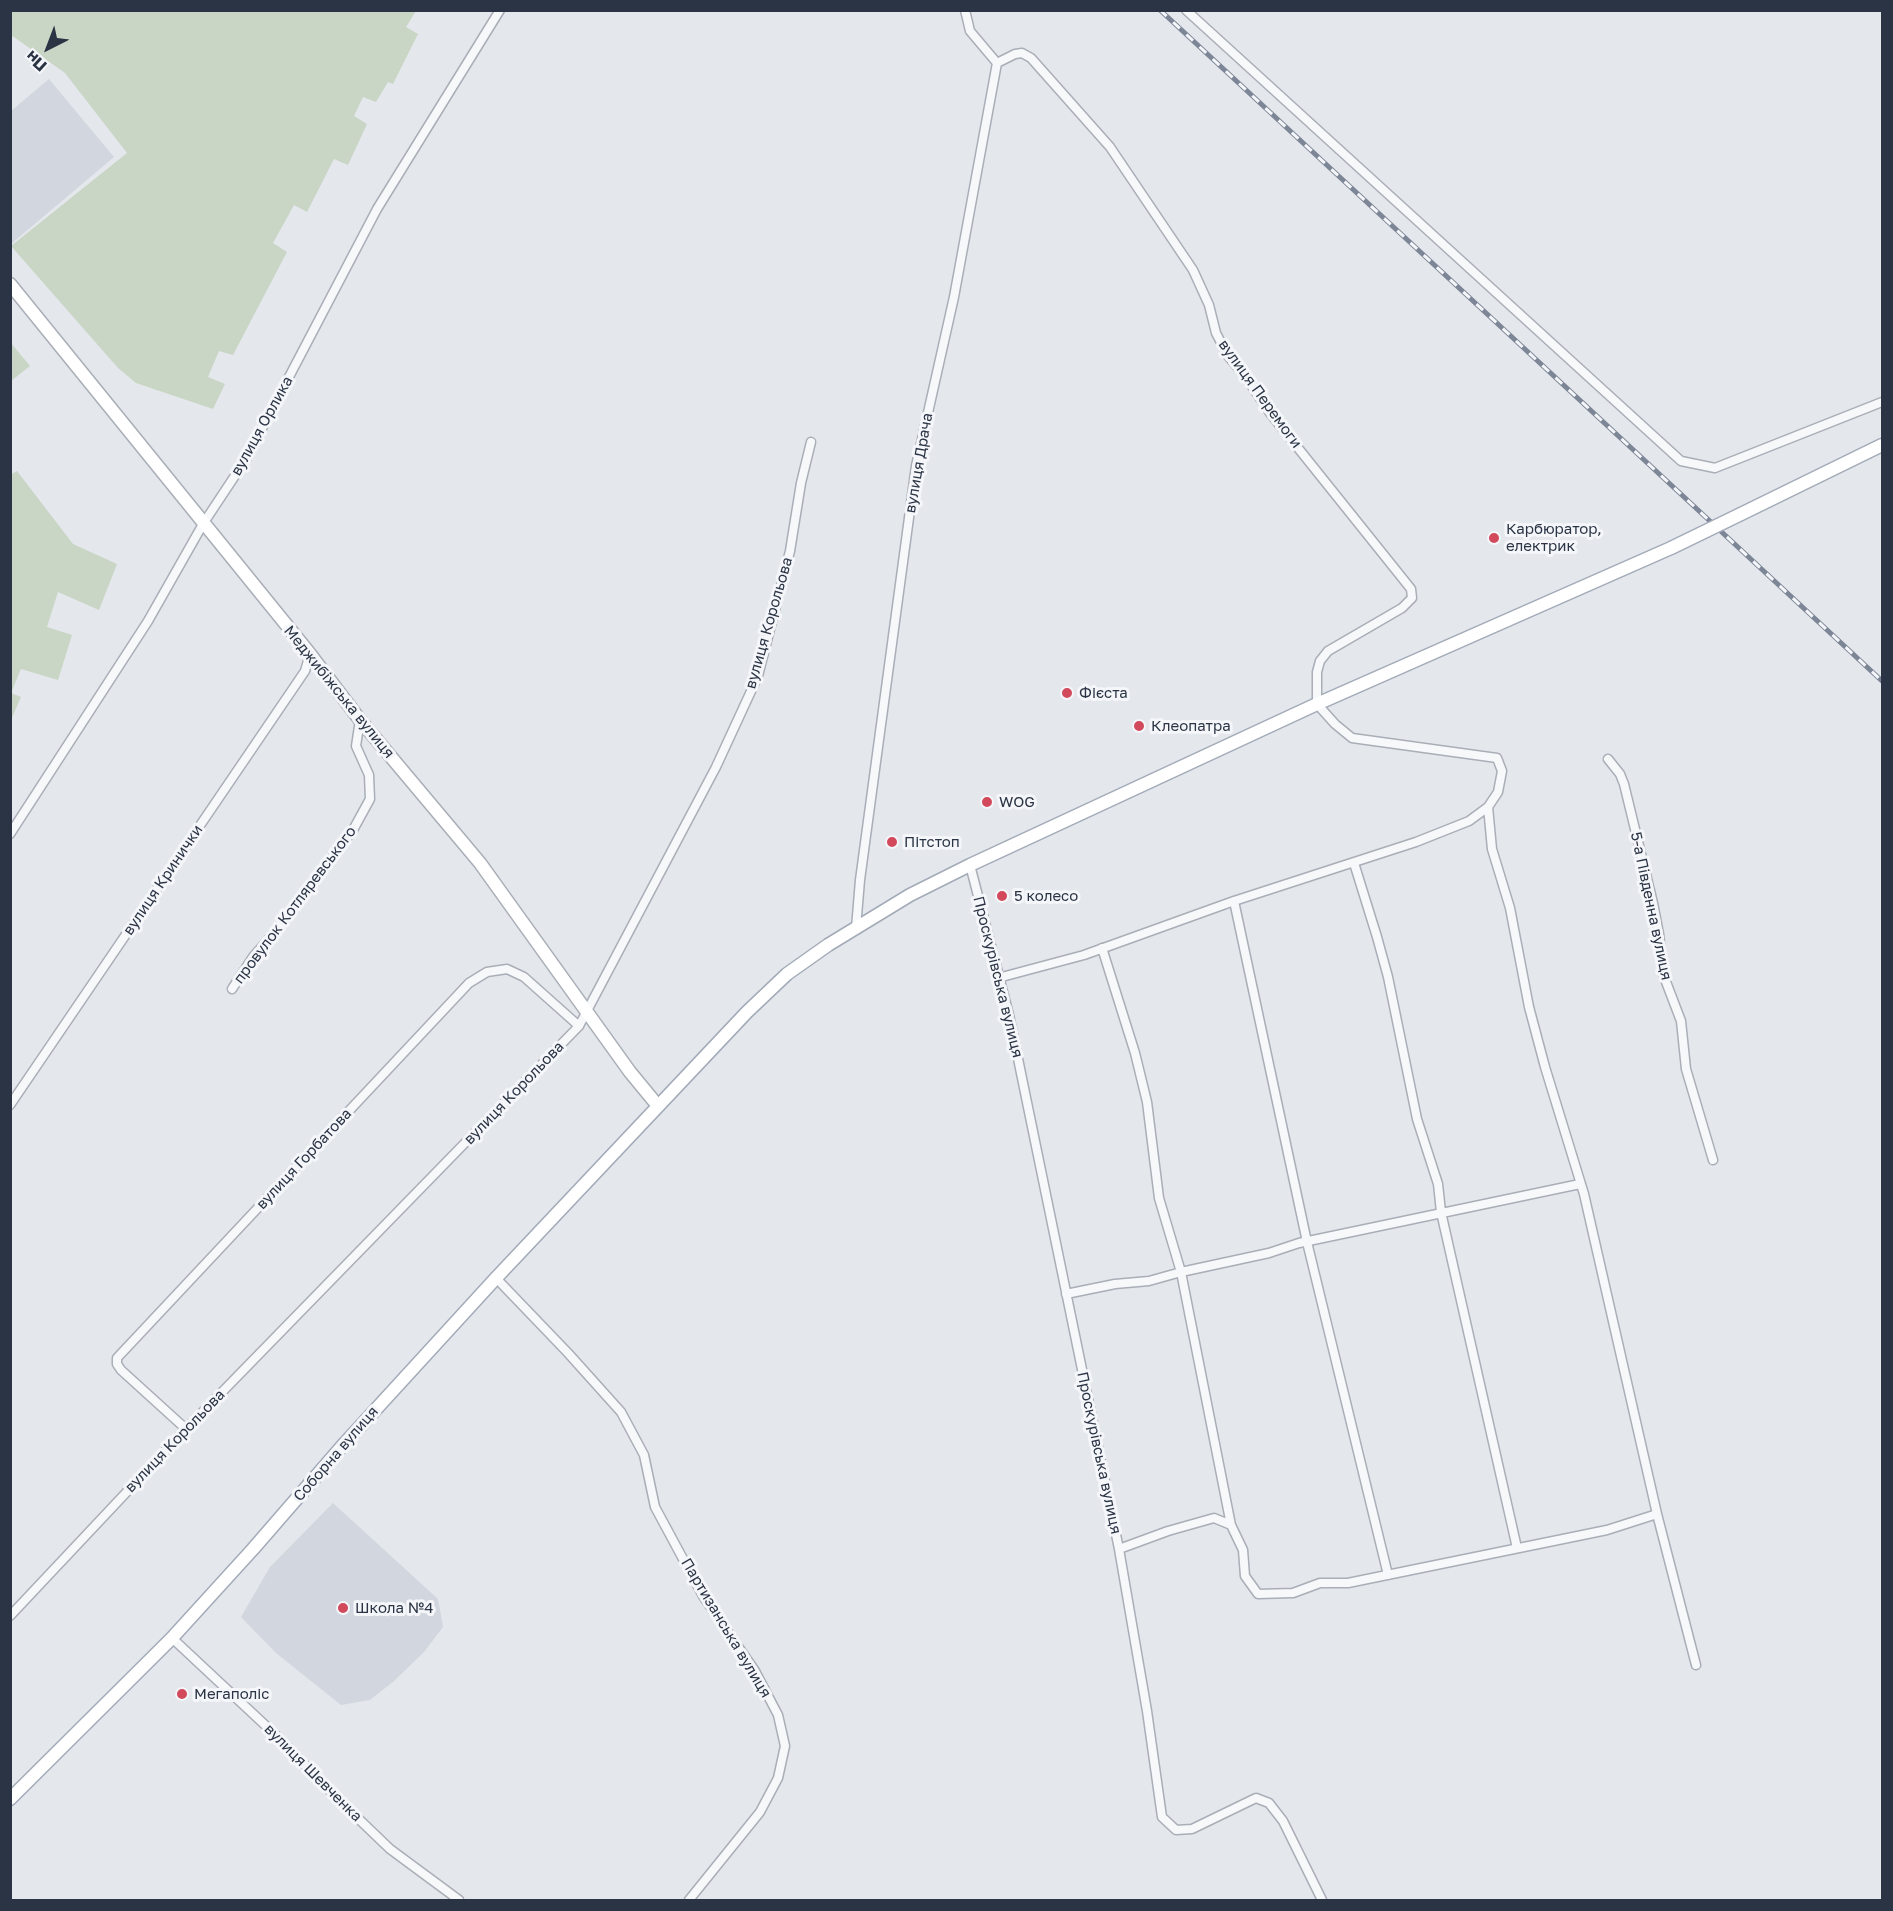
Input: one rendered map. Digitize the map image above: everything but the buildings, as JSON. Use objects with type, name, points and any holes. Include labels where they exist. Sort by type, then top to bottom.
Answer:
[{"type":"main road","name":"Меджибіжська вулиця","points":[[10,284],[310,654],[360,720],[480,863],[630,1072],[658,1106]]},
{"type":"main road","name":"Соборна вулиця","points":[[10,1799],[172,1638],[345,1443],[496,1278],[747,1012],[788,974],[910,895],[970,865],[1317,704],[1671,548],[1882,445]]},
{"type":"street","name":"вулиця Орлика","points":[[10,834],[148,621],[203,524],[246,459],[377,209],[500,10]]},
{"type":"street","points":[[965,10],[970,31],[997,63]]},
{"type":"street","points":[[1186,10],[1681,461],[1715,468],[1882,402]]},
{"type":"street","name":"вулиця Перемоги","points":[[997,63],[1015,54],[1022,53],[1031,58],[1110,147],[1193,270],[1209,306],[1216,333],[1228,356],[1245,376],[1270,413],[1411,589],[1412,598],[1402,608],[1328,651],[1320,661],[1317,672],[1317,704]]},
{"type":"street","name":"вулиця Драча","points":[[856,928],[860,880],[916,466],[954,297],[997,63]]},
{"type":"street","name":"вулиця Корольова","points":[[10,1616],[186,1429],[579,1026],[716,767],[758,676],[790,550],[801,483],[811,442]]},
{"type":"street","name":"вулиця Кринички","points":[[10,1105],[305,671],[310,654]]},
{"type":"street","points":[[998,978],[1084,955],[1234,901],[1416,842],[1469,820],[1488,807],[1498,792],[1502,771],[1497,758],[1352,738],[1335,724],[1317,704]]},
{"type":"street","name":"провулок Котляревського","points":[[232,989],[253,957],[276,932],[354,830],[370,799],[369,775],[356,746],[360,720]]},
{"type":"street","name":"5-а Південна вулиця","points":[[1608,759],[1617,768],[1624,784],[1653,903],[1663,974],[1681,1021],[1686,1070],[1713,1160]]},
{"type":"street","points":[[1488,807],[1492,849],[1510,908],[1529,1007],[1580,1184],[1657,1514],[1696,1665]]},
{"type":"street","points":[[1354,863],[1388,977],[1417,1119],[1438,1184],[1441,1212],[1517,1548]]},
{"type":"street","name":"Проскурівська вулиця","points":[[970,865],[1009,1015],[1119,1549],[1147,1711],[1162,1817],[1176,1830],[1192,1829],[1256,1798],[1269,1803],[1282,1821],[1322,1900]]},
{"type":"street","points":[[1234,901],[1308,1242],[1388,1575]]},
{"type":"street","points":[[1102,948],[1135,1053],[1147,1102],[1159,1198],[1180,1272],[1231,1525],[1243,1550],[1245,1576],[1258,1594],[1293,1593],[1320,1582],[1348,1583],[1388,1575],[1607,1530],[1657,1514]]},
{"type":"street","name":"вулиця Горбатова","points":[[186,1429],[121,1370],[117,1364],[117,1358],[469,983],[488,972],[507,969],[524,977],[579,1026]]},
{"type":"street","points":[[1066,1294],[1115,1284],[1149,1281],[1441,1212],[1580,1184]]},
{"type":"street","name":"Партизанська вулиця","points":[[496,1278],[621,1412],[644,1455],[655,1507],[703,1596],[754,1671],[778,1715],[785,1746],[778,1778],[760,1812],[689,1900]]},
{"type":"street","points":[[1119,1549],[1168,1531],[1214,1518],[1231,1525]]},
{"type":"street","name":"вулиця Шевченка","points":[[172,1638],[280,1739],[341,1803],[390,1849],[459,1900]]},
{"type":"shaded area","points":[[49,79],[114,157],[11,244],[11,111]]},
{"type":"shaded area","name":"Школа №4","points":[[333,1503],[438,1599],[443,1627],[424,1652],[370,1700],[341,1705],[276,1653],[241,1617],[270,1567]]},
{"type":"green space","points":[[11,10],[416,11],[406,27],[418,34],[393,84],[388,82],[376,102],[363,97],[354,116],[367,124],[348,165],[334,159],[307,212],[294,205],[273,243],[287,252],[233,355],[219,351],[208,377],[225,384],[213,409],[136,383],[118,368],[11,246],[127,153],[65,73],[11,35]]},
{"type":"green space","points":[[11,343],[30,366],[10,381]]},
{"type":"green space","points":[[17,471],[73,544],[117,564],[99,610],[58,592],[47,627],[72,635],[58,680],[21,669],[11,693],[21,697],[11,720],[10,475]]},
{"type":"railway","points":[[1160,10],[1882,681]]},
{"type":"place","name":"Карбюратор, електрик","points":[[1494,538]]},
{"type":"place","name":"Фієста","points":[[1067,693]]},
{"type":"place","name":"Клеопатра","points":[[1139,726]]},
{"type":"place","name":"WOG","points":[[987,802]]},
{"type":"place","name":"Пітстоп","points":[[892,842]]},
{"type":"place","name":"5 колесо","points":[[1002,896]]},
{"type":"place","name":"Школа №4","points":[[343,1608]]},
{"type":"place","name":"Мегаполіс","points":[[182,1694]]}]
